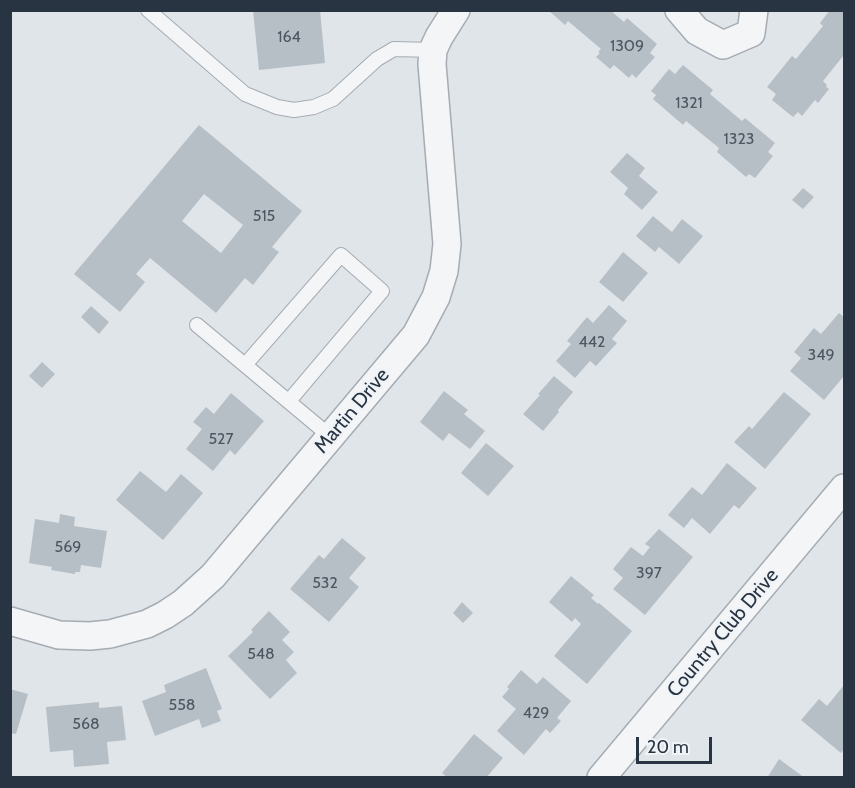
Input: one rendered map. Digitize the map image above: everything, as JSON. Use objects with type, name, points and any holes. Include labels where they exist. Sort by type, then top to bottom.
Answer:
[{"type":"street","name":"Martin Drive","points":[[10,621],[59,635],[110,634],[147,624],[183,603],[213,576],[416,335],[436,297],[444,271],[447,244],[433,79],[434,50],[439,37],[456,10]]},
{"type":"street","points":[[679,10],[697,31],[723,45],[751,33],[754,10]]},
{"type":"street","name":"Country Club Drive","points":[[601,777],[844,488]]},
{"type":"lane","points":[[148,10],[245,94],[277,107],[294,110],[314,107],[333,99],[377,59],[394,48],[434,50]]},
{"type":"lane","points":[[245,365],[341,255],[382,291],[289,401]]},
{"type":"lane","points":[[197,325],[331,437]]},
{"type":"building","points":[[253,10],[320,10],[325,63],[259,70]]},
{"type":"building","points":[[548,10],[610,10],[624,22],[627,18],[657,44],[650,53],[655,57],[636,78],[632,74],[629,78],[614,65],[610,69],[596,57],[601,49],[568,21],[565,25]]},
{"type":"building","points":[[830,10],[844,10],[844,55],[823,81],[829,89],[818,103],[815,100],[802,116],[798,112],[793,117],[772,100],[776,94],[767,87],[792,56],[796,59],[823,26],[820,23]]},
{"type":"building","points":[[683,65],[713,90],[710,94],[742,121],[745,118],[775,143],[768,152],[773,156],[755,178],[749,174],[746,177],[717,152],[719,148],[686,121],[683,125],[653,99],[656,95],[651,91],[669,69],[675,74]]},
{"type":"building","points":[[199,125],[302,211],[272,247],[279,252],[253,285],[245,278],[216,313],[150,258],[136,274],[145,282],[120,312],[74,274]],"holes":[[[204,194],[243,225],[221,253],[182,221]]]},
{"type":"building","points":[[627,153],[645,168],[639,176],[658,192],[642,210],[624,194],[628,188],[610,172]]},
{"type":"building","points":[[803,188],[814,197],[803,209],[792,200]]},
{"type":"building","points":[[653,216],[672,232],[682,219],[703,236],[679,264],[659,247],[655,252],[636,236]]},
{"type":"building","points":[[623,252],[648,273],[623,302],[599,282]]},
{"type":"building","points":[[609,305],[627,321],[612,339],[617,343],[596,366],[590,361],[575,378],[556,361],[571,344],[567,341],[587,317],[593,323]]},
{"type":"building","points":[[91,306],[109,322],[99,334],[81,317]]},
{"type":"building","points":[[839,313],[844,317],[844,376],[824,400],[790,371],[801,358],[794,352],[814,328],[821,334]]},
{"type":"building","points":[[42,362],[55,374],[42,388],[29,376]]},
{"type":"building","points":[[554,376],[573,392],[543,431],[523,414]]},
{"type":"building","points":[[444,391],[468,410],[464,414],[485,431],[470,449],[449,433],[443,441],[420,422]]},
{"type":"building","points":[[784,392],[811,414],[765,469],[734,442],[749,426],[752,429]]},
{"type":"building","points":[[231,393],[264,421],[235,455],[230,450],[213,471],[186,449],[202,429],[193,422],[206,407],[214,414]]},
{"type":"building","points":[[486,443],[514,466],[488,496],[461,473]]},
{"type":"building","points":[[727,463],[757,488],[739,509],[734,505],[710,534],[692,518],[684,528],[668,515],[692,487],[702,495]]},
{"type":"building","points":[[140,471],[166,492],[181,474],[203,493],[163,540],[116,500]]},
{"type":"building","points":[[60,514],[75,517],[74,526],[107,531],[101,568],[81,565],[80,572],[75,572],[75,574],[29,563],[35,519],[59,523]]},
{"type":"building","points":[[659,529],[693,557],[645,615],[613,589],[623,578],[613,569],[631,547],[643,556],[650,547],[645,544]]},
{"type":"building","points":[[342,538],[366,558],[349,578],[359,587],[329,622],[290,589],[319,555],[324,559]]},
{"type":"building","points":[[571,576],[594,595],[591,598],[632,631],[587,684],[554,656],[581,624],[575,618],[572,622],[549,602]]},
{"type":"building","points":[[462,602],[473,613],[463,623],[453,613]]},
{"type":"building","points":[[269,611],[290,632],[282,640],[294,652],[286,660],[297,673],[270,699],[228,656],[253,632],[251,630]]},
{"type":"building","points":[[206,668],[222,709],[217,711],[221,721],[202,728],[199,719],[155,736],[142,701],[166,692],[164,685]]},
{"type":"building","points":[[521,670],[537,684],[543,677],[571,701],[557,718],[561,721],[550,733],[546,729],[524,755],[497,731],[516,709],[502,697]]},
{"type":"building","points":[[844,685],[844,749],[841,753],[801,720],[819,699],[827,706]]},
{"type":"building","points":[[10,689],[28,694],[16,734],[10,733]]},
{"type":"building","points":[[99,702],[99,708],[122,706],[126,740],[107,742],[109,764],[74,767],[73,750],[50,752],[46,707]]},
{"type":"building","points":[[474,734],[503,758],[486,778],[448,778],[442,773]]},
{"type":"building","points":[[779,759],[805,778],[767,778]]}]
